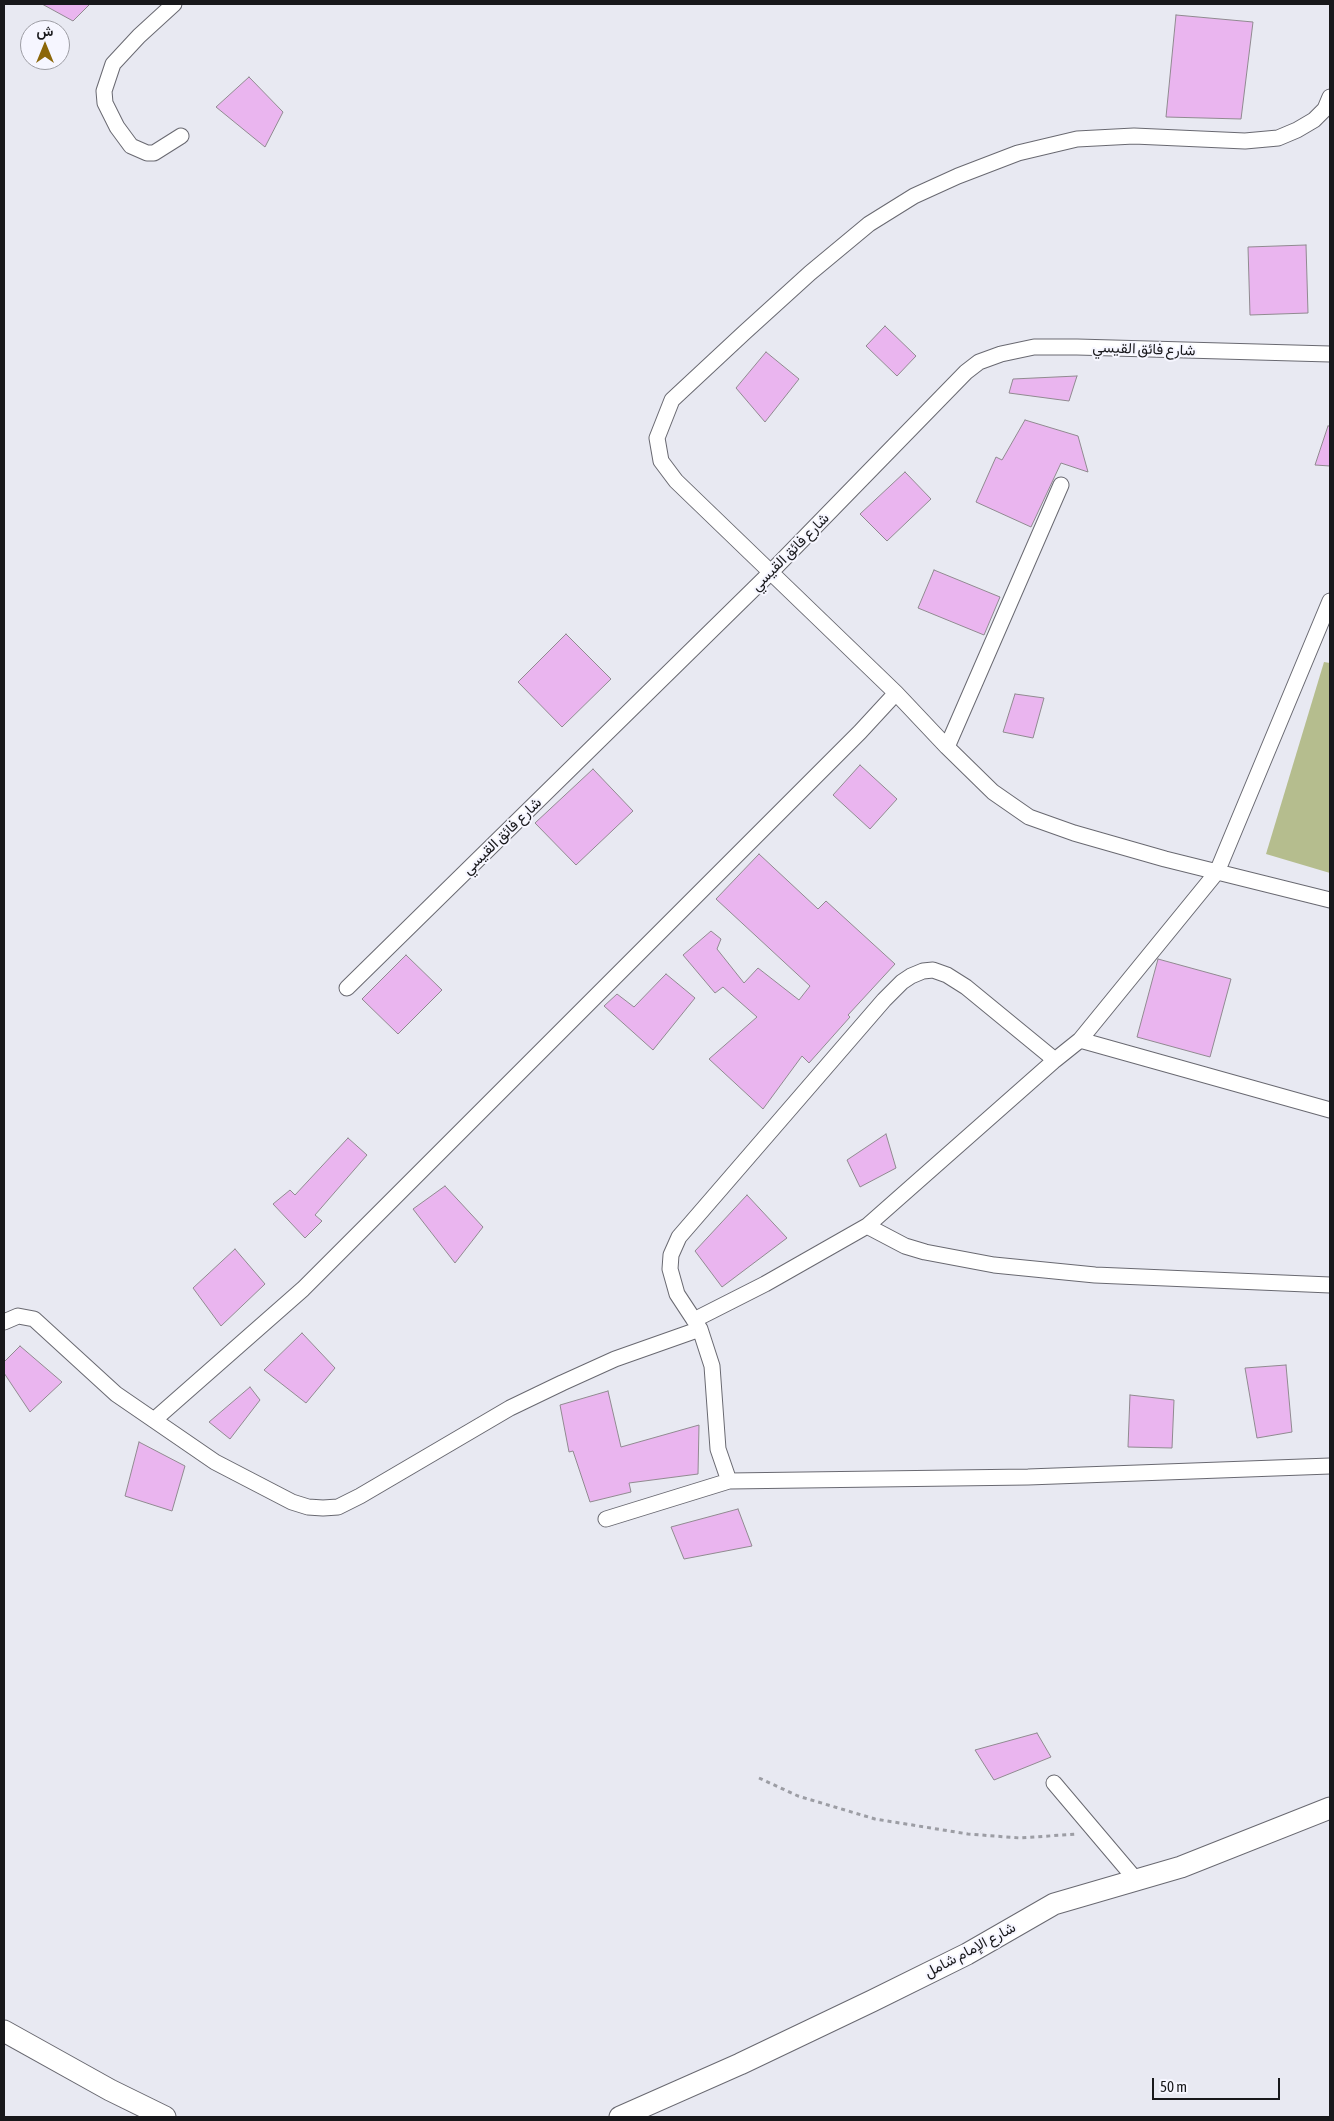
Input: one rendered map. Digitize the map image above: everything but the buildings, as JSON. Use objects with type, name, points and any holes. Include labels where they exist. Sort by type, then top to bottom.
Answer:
[{"type":"street","points":[[174,4],[113,64],[104,91],[105,103],[130,146],[154,154],[181,136]]},
{"type":"street","points":[[1330,97],[1325,109],[1314,120],[1278,138],[1245,141],[1134,136],[1077,139],[1018,153],[958,176],[914,196],[869,224],[810,273],[672,400],[657,438],[660,461],[676,481],[896,693],[946,747],[994,792],[1029,817],[1074,833],[1217,872],[1330,900]]},
{"type":"street","name":"شارع فائق القيسي","points":[[347,988],[770,573],[966,372],[979,362],[1001,354],[1034,347],[1330,354]]},
{"type":"street","points":[[946,747],[1061,486]]},
{"type":"street","points":[[4,1322],[18,1316],[34,1319],[116,1394],[215,1462],[292,1502],[308,1507],[338,1507],[510,1408],[615,1359],[697,1324],[867,1226],[1080,1040],[1217,872],[1330,601]]},
{"type":"street","points":[[154,1420],[303,1289],[860,732],[896,693]]},
{"type":"street","points":[[729,1481],[718,1449],[713,1374],[697,1324],[677,1294],[670,1268],[671,1255],[679,1237],[902,982],[923,970],[934,970],[966,987],[1055,1060]]},
{"type":"street","points":[[1080,1040],[1330,1110]]},
{"type":"street","points":[[867,1226],[896,1242],[925,1252],[994,1265],[1096,1275],[1330,1285]]},
{"type":"street","points":[[606,1519],[729,1481],[1028,1477],[1330,1466]]},
{"type":"street","points":[[1054,1783],[1137,1881]]},
{"type":"street","name":"شارع الإمام شامل","points":[[620,2117],[740,2064],[872,2001],[967,1954],[1054,1904],[1137,1881],[1204,1859],[1330,1808]]},
{"type":"street","points":[[4,2031],[110,2090],[165,2117]]},
{"type":"path","points":[[759,1778],[798,1796],[875,1819],[968,1834],[1020,1838],[1094,1832]]},
{"type":"green space","points":[[1324,662],[1330,663],[1330,873],[1266,854]]}]
